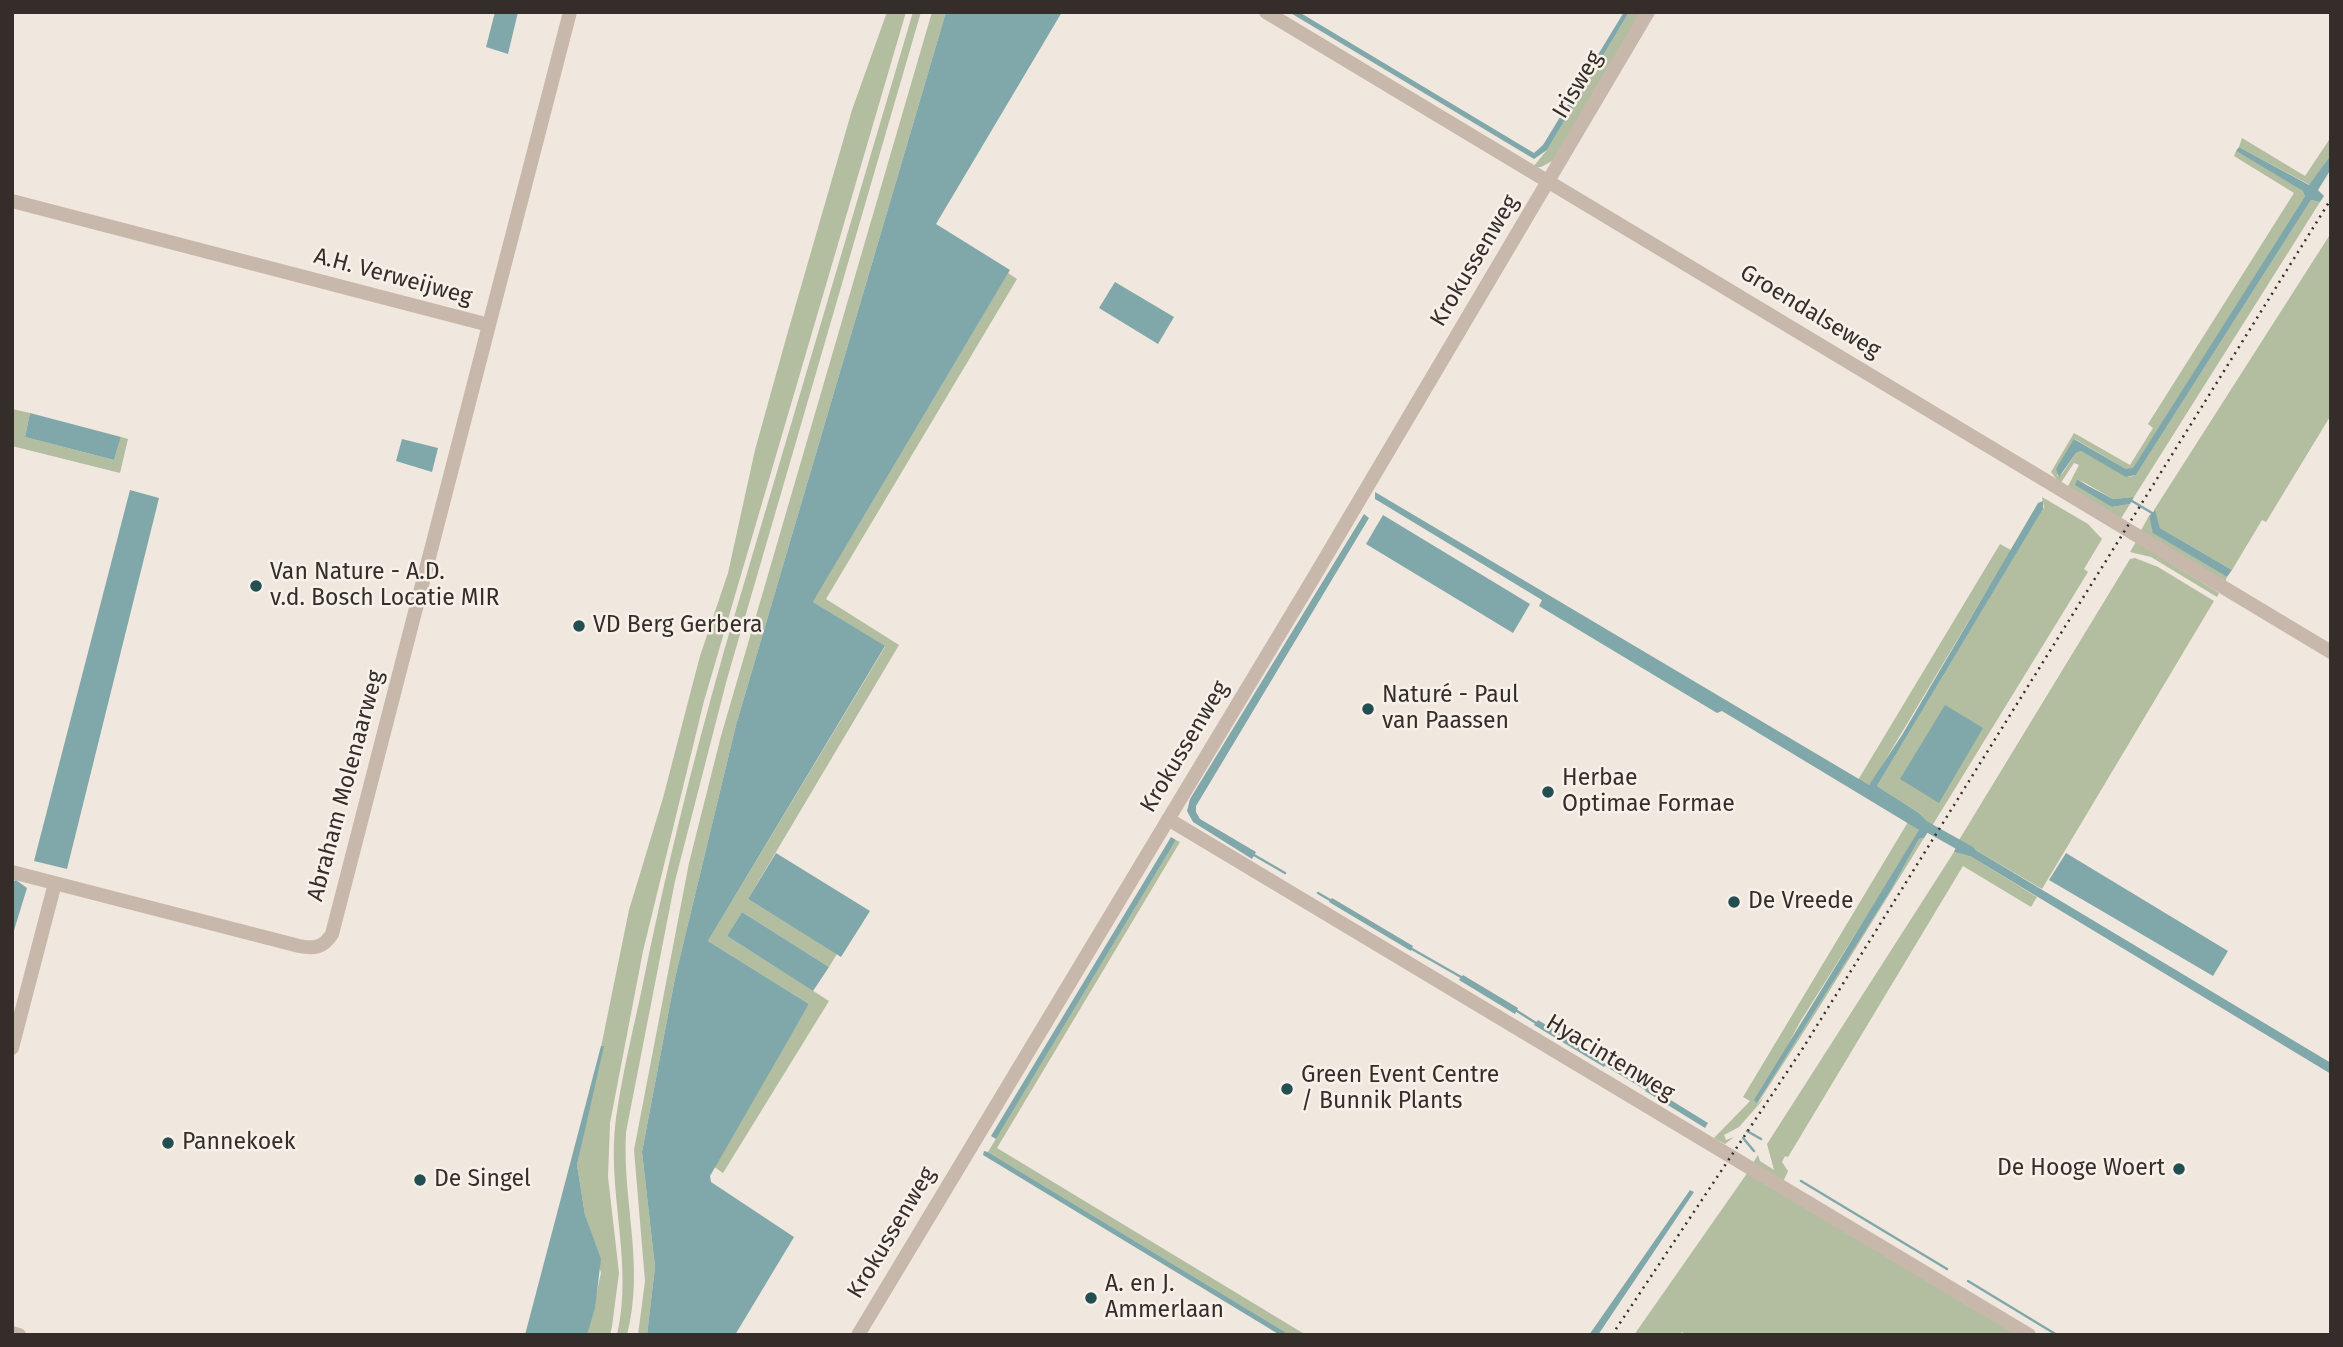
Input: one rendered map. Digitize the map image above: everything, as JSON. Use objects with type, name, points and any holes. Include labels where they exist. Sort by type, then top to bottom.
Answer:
[{"type":"street","name":"A.H. Verweijweg","points":[[12,201],[489,325],[570,12]]},
{"type":"street","name":"Groendalseweg","points":[[1266,12],[2331,652]]},
{"type":"street","name":"Irisweg","points":[[1547,181],[1648,12]]},
{"type":"street","name":"Krokussenweg","points":[[858,1335],[1547,181]]},
{"type":"street","name":"Abraham Molenaarweg","points":[[12,872],[299,946],[318,947],[326,944],[332,934],[489,325]]},
{"type":"street","name":"Hyacintenweg","points":[[1168,819],[2029,1335]]},
{"type":"street","points":[[12,1048],[55,883]]},
{"type":"street","points":[[12,1333],[19,1335]]},
{"type":"green space","points":[[887,12],[906,12],[704,701],[643,951],[610,1123],[608,1177],[619,1273],[612,1326],[610,1335],[587,1335],[601,1273],[585,1215],[577,1165],[629,910],[663,798],[700,656],[728,573],[755,450],[787,335],[852,110]]},
{"type":"green space","points":[[913,12],[921,12],[727,679],[675,881],[626,1132],[634,1284],[627,1335],[617,1335],[623,1281],[614,1172],[616,1118],[659,907],[724,651]]},
{"type":"green space","points":[[932,12],[946,12],[736,725],[675,978],[642,1152],[655,1267],[647,1335],[638,1335],[645,1281],[634,1150],[689,863],[721,736]]},
{"type":"green space","points":[[1629,12],[1643,12],[1554,160],[1541,167],[1533,167],[1547,150]]},
{"type":"green space","points":[[2331,137],[2331,155],[2310,185],[2239,147],[2242,138],[2305,176]]},
{"type":"green space","points":[[2236,151],[2304,191],[2305,196],[2133,469],[2126,469],[2075,439],[2057,476],[2062,474],[2076,453],[2081,451],[2129,477],[2136,475],[2311,200],[2320,202],[2134,497],[2113,499],[2080,480],[2112,507],[2130,504],[2120,520],[2067,488],[2079,465],[2074,463],[2060,484],[2051,472],[2074,433],[2130,465],[2153,428],[2148,424],[2294,193],[2234,156]]},
{"type":"green space","points":[[2331,233],[2331,415],[2266,522],[2262,520],[2232,570],[2160,528],[2154,510]]},
{"type":"green space","points":[[1008,273],[1017,279],[826,599],[899,645],[748,899],[837,954],[829,967],[742,912],[727,936],[829,1001],[723,1173],[713,1166],[809,1004],[708,941],[885,647],[813,602]]},
{"type":"green space","points":[[12,409],[30,413],[25,437],[114,460],[121,437],[128,439],[120,473],[12,446]]},
{"type":"green space","points":[[2042,497],[2088,524],[2102,539],[2084,569],[2088,572],[1932,826],[1919,813],[1877,786],[2044,507]]},
{"type":"green space","points":[[2149,516],[2154,533],[2227,577],[2224,584],[2140,532]]},
{"type":"green space","points":[[2136,542],[2219,593],[2217,597],[2151,557],[2130,552]]},
{"type":"green space","points":[[2000,544],[2011,550],[1874,779],[1869,785],[1858,780]]},
{"type":"green space","points":[[2135,558],[2158,567],[2214,601],[2042,889],[1959,840],[2130,559]]},
{"type":"green space","points":[[1908,822],[1919,830],[1917,836],[1800,1022],[1757,1103],[1891,890],[1919,839],[1924,838],[1760,1103],[1739,1127],[1724,1135],[1726,1140],[1734,1137],[1725,1144],[1714,1138],[1750,1101],[1743,1097]]},
{"type":"green space","points":[[1176,840],[1180,842],[997,1148],[1306,1335],[1290,1335],[988,1152]]},
{"type":"green space","points":[[1954,852],[1970,856],[2037,897],[2031,907],[1963,866],[1788,1157],[1785,1156],[1782,1162],[1788,1171],[1783,1182],[1753,1163],[1758,1155],[1760,1161],[1774,1170],[1767,1144]]},
{"type":"green space","points":[[1748,1172],[2018,1335],[1687,1335],[1682,1332],[1679,1335],[1634,1335]]},
{"type":"water","points":[[495,12],[518,12],[508,54],[486,47]]},
{"type":"water","points":[[946,12],[1062,12],[936,224],[1010,270],[813,602],[885,646],[708,941],[809,1004],[710,1176],[711,1182],[794,1237],[735,1335],[647,1335],[655,1267],[642,1152],[675,978],[736,725]]},
{"type":"water","points":[[1289,12],[1299,12],[1534,153],[1543,145],[1624,12],[1629,12],[1547,150],[1534,159]]},
{"type":"water","points":[[2239,147],[2309,185],[2331,155],[2331,169],[2318,190],[2324,196],[2320,202],[2311,200],[2136,475],[2126,477],[2081,451],[2076,453],[2059,477],[2056,469],[2074,439],[2126,469],[2133,468],[2305,196],[2303,191],[2236,151]]},
{"type":"water","points":[[1115,282],[1174,317],[1158,344],[1099,308]]},
{"type":"water","points":[[30,413],[121,437],[114,460],[25,437]]},
{"type":"water","points":[[402,439],[438,448],[432,472],[396,461]]},
{"type":"water","points":[[2077,480],[2113,499],[2134,497],[2130,504],[2112,507],[2075,485]]},
{"type":"water","points":[[130,490],[159,498],[67,869],[34,861]]},
{"type":"water","points":[[1375,492],[1869,785],[1902,735],[2038,503],[2043,501],[2043,509],[1877,786],[1919,813],[1932,826],[1924,838],[1919,839],[1891,890],[1757,1103],[1754,1100],[1919,830],[1722,711],[1717,713],[1539,606],[1542,600],[1375,499]]},
{"type":"water","points":[[2155,510],[2160,528],[2232,570],[2227,577],[2153,533],[2149,516]]},
{"type":"water","points":[[1364,514],[1369,518],[1196,806],[1200,819],[1256,852],[1252,859],[1193,822],[1187,811],[1190,799]]},
{"type":"water","points":[[1383,515],[1530,604],[1513,633],[1366,544]]},
{"type":"water","points":[[1945,705],[1983,728],[1939,803],[1900,779]]},
{"type":"water","points":[[1171,837],[1176,840],[996,1139],[991,1136]]},
{"type":"water","points":[[1959,840],[2331,1063],[2331,1074],[1970,856],[1954,852]]},
{"type":"water","points":[[776,853],[870,911],[841,957],[748,899]]},
{"type":"water","points":[[2066,853],[2228,951],[2213,976],[2049,880]]},
{"type":"water","points":[[16,880],[27,888],[12,937],[12,882]]},
{"type":"water","points":[[1332,898],[1413,946],[1411,951],[1329,902]]},
{"type":"water","points":[[742,912],[829,967],[813,991],[727,936]]},
{"type":"water","points":[[1463,975],[1518,1008],[1515,1014],[1459,980]]},
{"type":"water","points":[[1538,1020],[1608,1062],[1604,1067],[1534,1025]]},
{"type":"water","points":[[601,1046],[604,1046],[577,1165],[585,1215],[601,1259],[595,1308],[587,1335],[525,1335]]},
{"type":"water","points":[[1648,1086],[1708,1123],[1705,1128],[1645,1091]]},
{"type":"water","points":[[984,1151],[1290,1335],[1280,1335],[983,1155]]},
{"type":"water","points":[[1690,1190],[1694,1192],[1598,1335],[1589,1335]]},
{"type":"pier","points":[[1915,854],[1776,1082],[1756,1106],[1854,954]]},
{"type":"waterway","points":[[2132,501],[2152,513]]},
{"type":"waterway","points":[[1920,823],[1970,851]]},
{"type":"waterway","points":[[1254,855],[1285,873]]},
{"type":"waterway","points":[[1318,893],[1330,900]]},
{"type":"waterway","points":[[1412,949],[1461,977]]},
{"type":"waterway","points":[[1517,1011],[1536,1023]]},
{"type":"waterway","points":[[1606,1065],[1646,1089]]},
{"type":"waterway","points":[[1747,1131],[1761,1139]]},
{"type":"waterway","points":[[1743,1138],[1754,1151]]},
{"type":"waterway","points":[[1801,1181],[1947,1269]]},
{"type":"waterway","points":[[1968,1281],[2057,1335]]},
{"type":"railway","points":[[1612,1335],[1803,1048],[2331,199]]},
{"type":"place","name":"Van Nature - A.D. v.d. Bosch Locatie MIR","points":[[256,586]]},
{"type":"place","name":"VD Berg Gerbera","points":[[579,626]]},
{"type":"place","name":"Naturé - Paul van Paassen","points":[[1368,709]]},
{"type":"place","name":"Herbae Optimae Formae","points":[[1548,792]]},
{"type":"place","name":"De Vreede","points":[[1734,902]]},
{"type":"place","name":"Green Event Centre / Bunnik Plants","points":[[1287,1089]]},
{"type":"place","name":"Pannekoek","points":[[168,1143]]},
{"type":"place","name":"De Hooge Woert","points":[[2179,1169]]},
{"type":"place","name":"De Singel","points":[[420,1180]]},
{"type":"place","name":"A. en J. Ammerlaan","points":[[1091,1298]]}]
